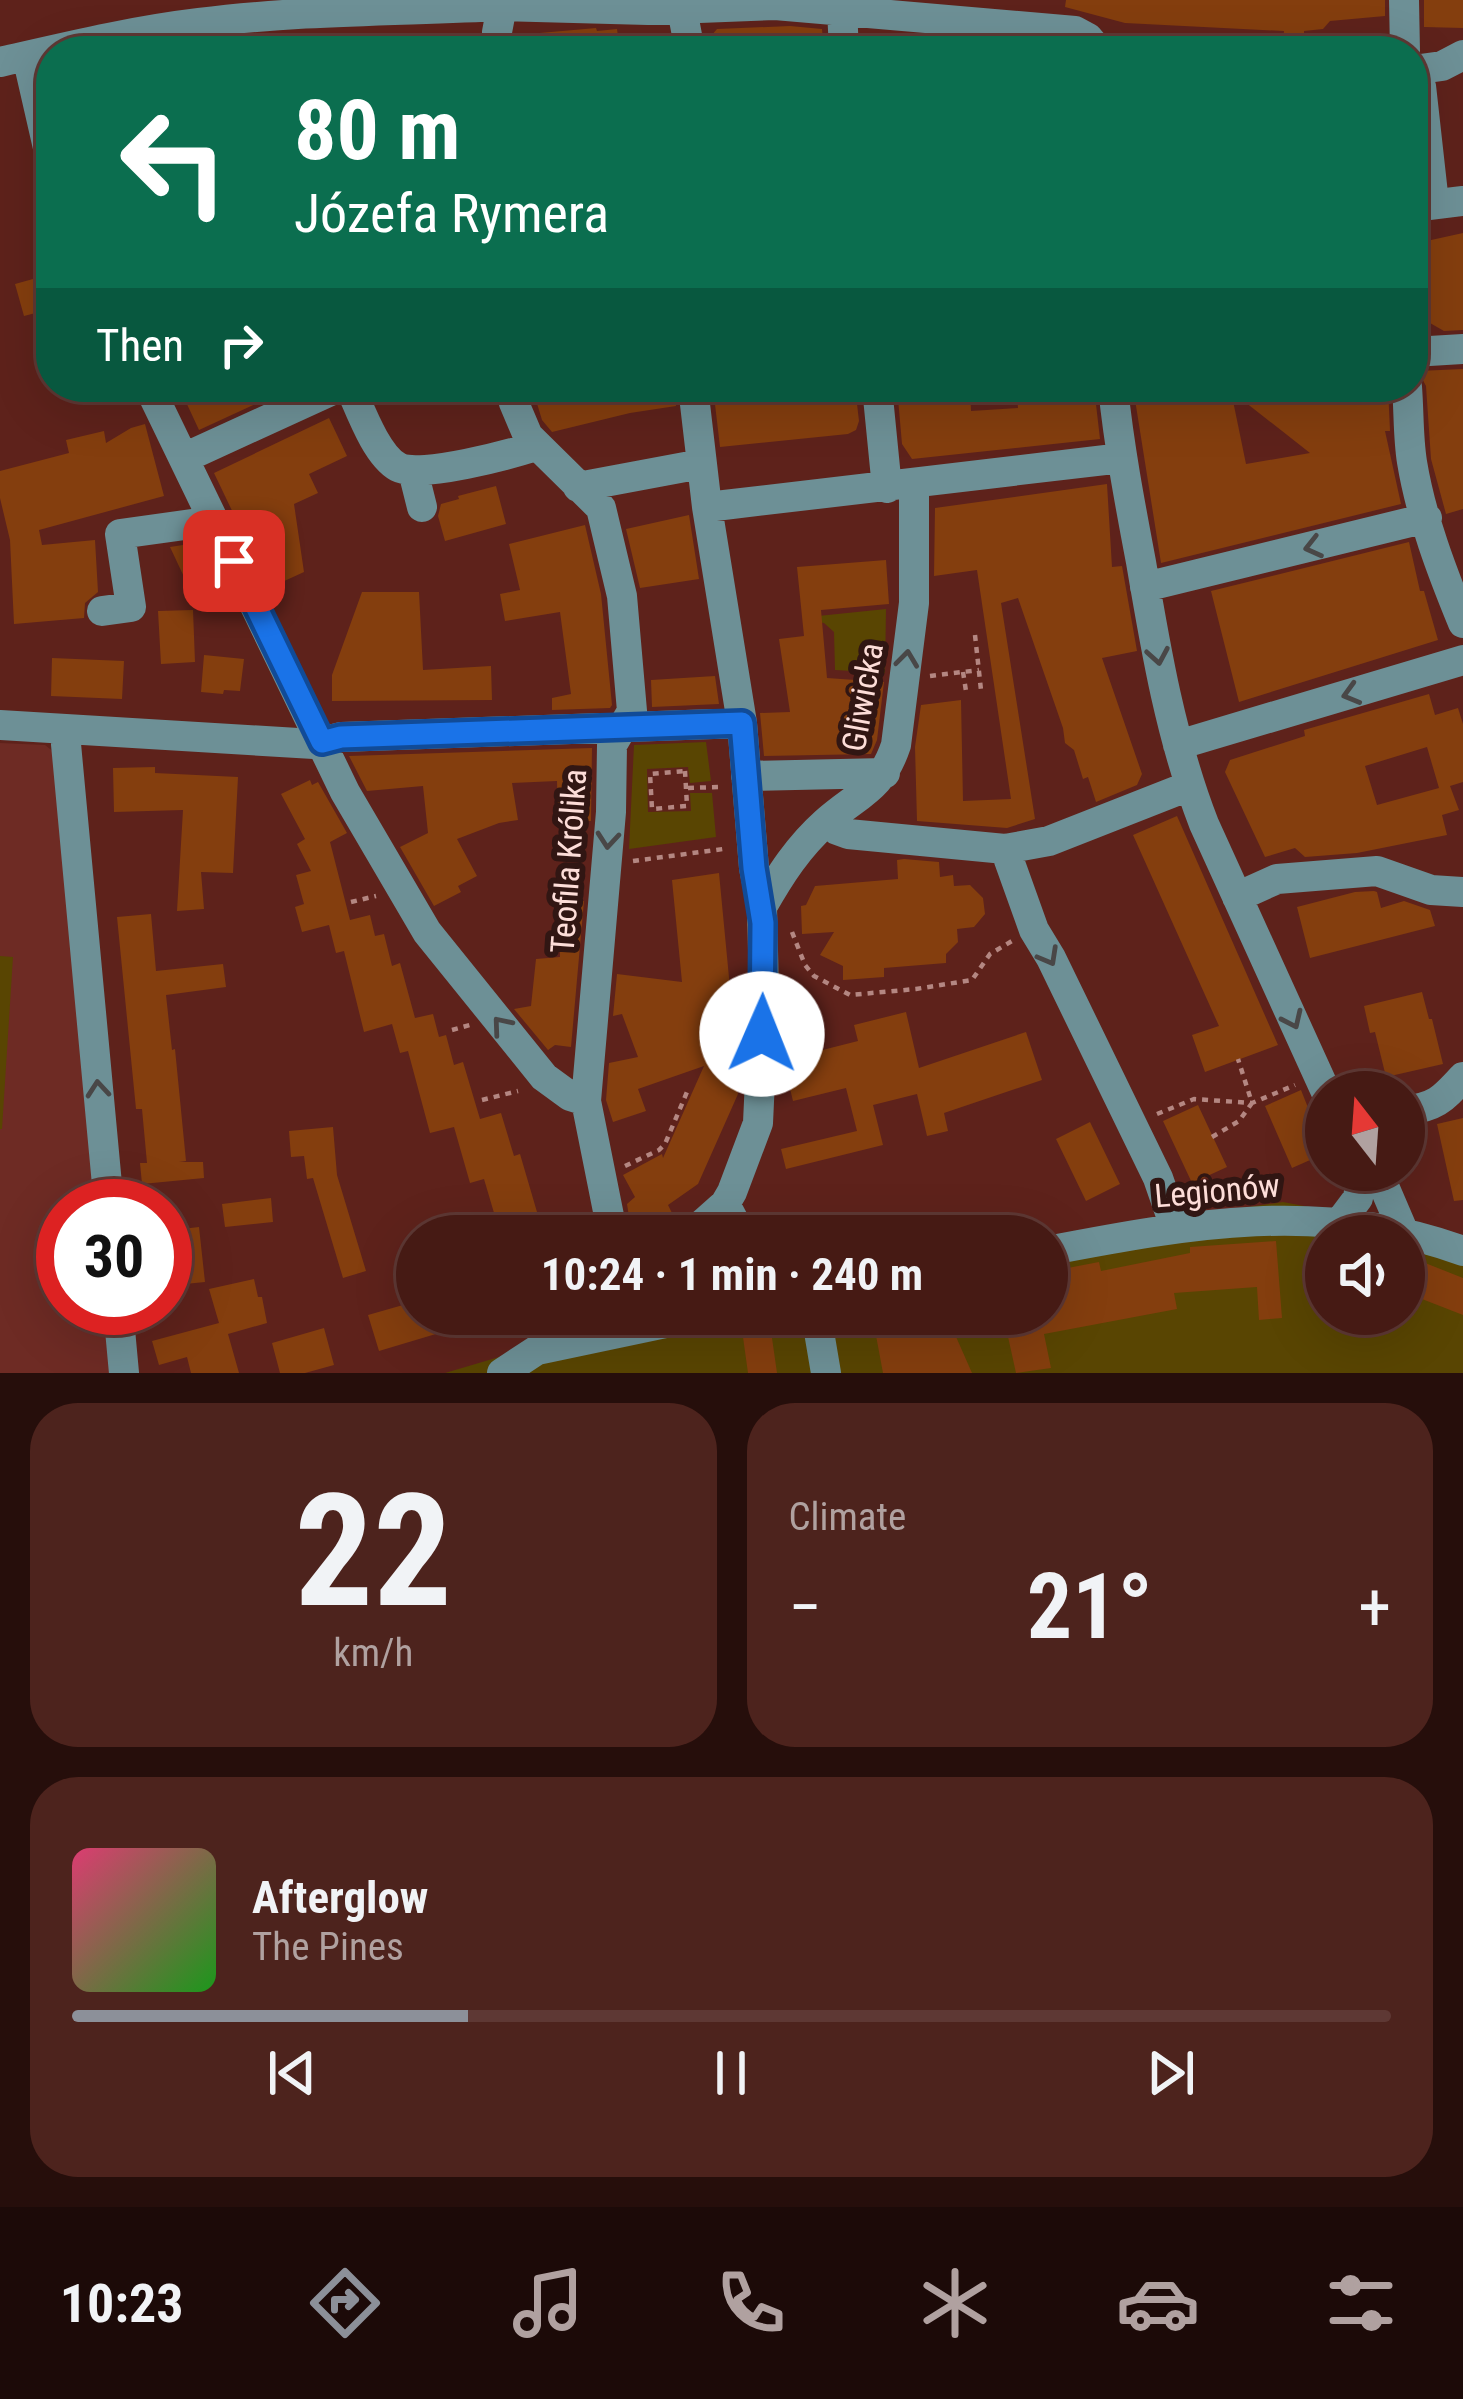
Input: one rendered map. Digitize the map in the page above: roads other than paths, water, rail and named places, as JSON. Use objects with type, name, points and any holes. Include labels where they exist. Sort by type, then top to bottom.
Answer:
[{"type":"street","points":[[1404,0],[1405,36]]},
{"type":"street","points":[[195,36],[293,14],[502,3],[682,9],[775,2],[1074,27]]},
{"type":"street","points":[[497,36],[502,3]]},
{"type":"street","points":[[682,9],[687,36]]},
{"type":"street","points":[[842,9],[843,36]]},
{"type":"street","points":[[1428,69],[1463,55]]},
{"type":"street","points":[[13,59],[36,121]]},
{"type":"street","points":[[1428,138],[1437,204]]},
{"type":"street","points":[[1428,351],[1463,349]]},
{"type":"street","points":[[156,402],[345,792],[427,932],[544,1077],[586,1102]]},
{"type":"street","points":[[184,458],[306,402]]},
{"type":"street","points":[[358,402],[386,456],[398,467],[413,471],[536,446]]},
{"type":"street","name":"Teofila Królika","points":[[515,402],[536,446],[601,508],[622,596],[632,711],[612,745],[611,812],[586,1102],[610,1215]]},
{"type":"street","points":[[695,402],[742,723],[735,781],[754,868],[775,914]]},
{"type":"street","name":"Gliwicka","points":[[735,781],[885,773],[896,745],[914,603],[901,486],[881,402]]},
{"type":"street","points":[[1115,402],[1168,713],[1190,786],[1310,1071]]},
{"type":"street","points":[[1409,402],[1412,460],[1426,518],[1463,623]]},
{"type":"street","points":[[707,507],[1122,458]]},
{"type":"street","points":[[578,487],[701,464]]},
{"type":"street","points":[[413,471],[422,507]]},
{"type":"street","points":[[112,521],[211,514]]},
{"type":"street","points":[[102,611],[131,607],[120,534],[211,514]]},
{"type":"street","points":[[1145,587],[1426,518]]},
{"type":"street","points":[[1178,745],[1463,660]]},
{"type":"street","points":[[0,725],[314,744],[341,737],[742,723]]},
{"type":"street","points":[[67,730],[106,1179]]},
{"type":"street","points":[[713,1215],[725,1204],[738,1179],[758,1123],[764,994],[775,914],[796,852],[885,773]]},
{"type":"street","points":[[827,821],[848,834],[1005,848],[1049,841],[1190,786]]},
{"type":"street","points":[[1005,848],[1034,930],[1158,1178],[1175,1228]]},
{"type":"street","points":[[1238,897],[1277,880],[1377,871],[1430,890],[1463,892]]},
{"type":"street","points":[[1425,1109],[1442,1100],[1463,1077]]},
{"type":"street","points":[[725,1204],[731,1215]]},
{"type":"street","name":"Legionów","points":[[1068,1246],[1246,1220],[1305,1221]]},
{"type":"street","name":"Legionów","points":[[1425,1239],[1463,1251]]},
{"type":"street","points":[[120,1335],[124,1373]]},
{"type":"street","points":[[502,1373],[537,1350],[597,1335]]},
{"type":"street","points":[[820,1335],[826,1373]]},
{"type":"street","points":[[550,1373],[579,1343]]}]
